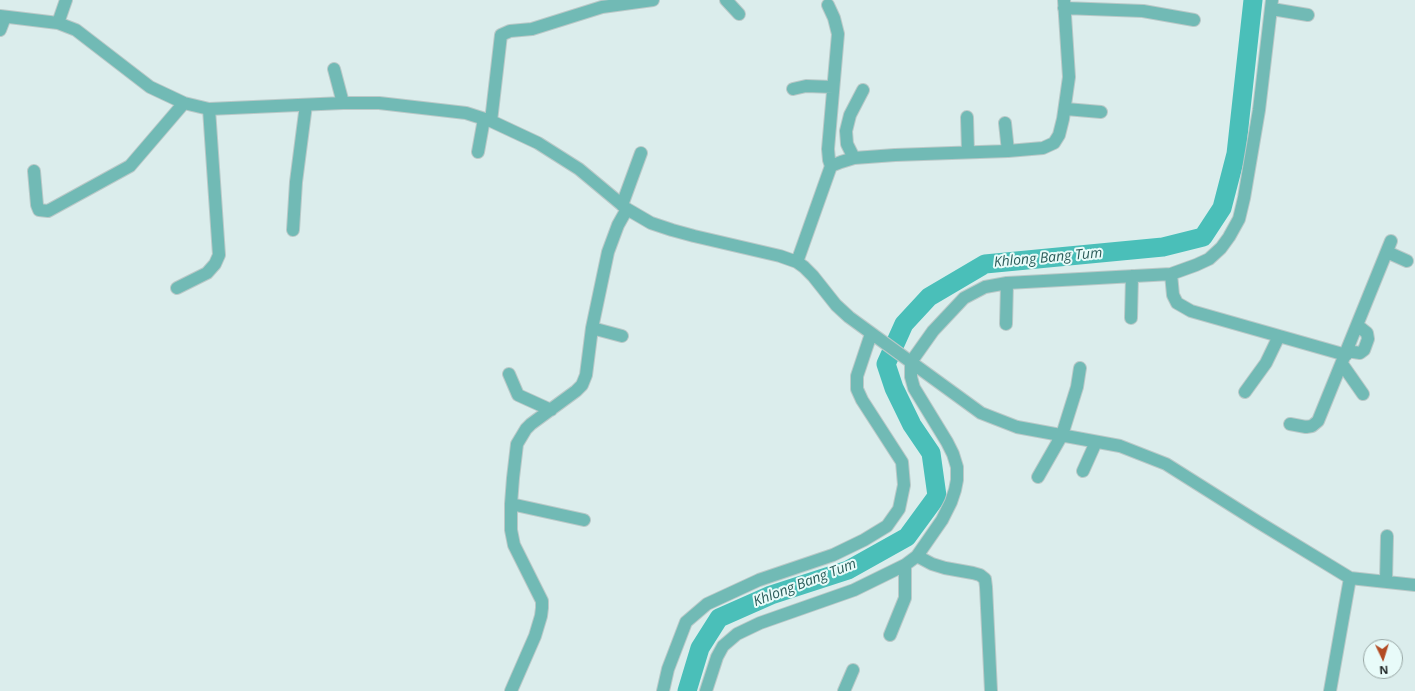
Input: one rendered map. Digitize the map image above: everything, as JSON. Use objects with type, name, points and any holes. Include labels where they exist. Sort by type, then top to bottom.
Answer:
[{"type":"street","points":[[58,23],[66,0]]},
{"type":"street","points":[[478,152],[488,120],[501,35],[510,31],[532,29],[602,7],[653,0]]},
{"type":"street","points":[[726,0],[739,14]]},
{"type":"street","points":[[831,166],[854,158],[895,154],[1008,151],[1044,148],[1054,143],[1059,134],[1066,109],[1069,77],[1064,4],[1143,11],[1194,20]]},
{"type":"street","points":[[797,262],[831,166],[828,160],[828,149],[838,34],[834,18],[828,5]]},
{"type":"street","points":[[908,360],[964,298],[985,287],[1007,283],[1171,274],[1209,259],[1221,248],[1229,237],[1239,218],[1244,198],[1259,110],[1272,5],[1308,15]]},
{"type":"street","points":[[0,30],[2,16],[58,23],[76,30],[150,87],[184,103],[209,109],[343,103],[379,103],[466,113],[488,120],[538,143],[579,169],[625,207],[651,223],[672,230],[780,256],[797,262],[804,267],[836,305],[849,317],[981,413],[1017,427],[1120,446],[1166,464],[1350,578],[1415,585]]},
{"type":"street","points":[[334,69],[343,103]]},
{"type":"street","points":[[793,89],[806,86],[833,87]]},
{"type":"street","points":[[854,158],[848,144],[846,131],[850,115],[863,90]]},
{"type":"street","points":[[34,171],[37,205],[39,210],[48,212],[130,166],[184,103]]},
{"type":"street","points":[[293,230],[296,182],[306,105]]},
{"type":"street","points":[[177,288],[207,273],[216,264],[219,255],[209,109]]},
{"type":"street","points":[[1066,109],[1101,112]]},
{"type":"street","points":[[967,117],[968,152]]},
{"type":"street","points":[[1004,123],[1008,151]]},
{"type":"street","points":[[511,691],[535,636],[542,608],[542,602],[514,545],[511,530],[514,461],[517,444],[526,429],[582,385],[586,375],[592,328],[608,252],[625,207],[641,153]]},
{"type":"street","points":[[1290,424],[1306,428],[1312,426],[1318,420],[1389,247],[1407,261]]},
{"type":"street","points":[[1171,274],[1173,295],[1177,303],[1191,312],[1279,336],[1345,357],[1362,394]]},
{"type":"street","points":[[1131,318],[1132,276]]},
{"type":"street","points":[[1006,324],[1007,283]]},
{"type":"street","points":[[592,328],[622,336]]},
{"type":"street","points":[[663,691],[668,670],[686,622],[706,604],[759,580],[833,555],[864,540],[886,526],[899,509],[904,485],[902,462],[862,400],[857,389],[857,376],[874,336]]},
{"type":"street","points":[[1245,392],[1266,363],[1279,336]]},
{"type":"street","points":[[706,691],[717,657],[723,646],[737,634],[760,623],[854,590],[905,565],[917,556],[942,520],[951,502],[957,480],[957,471],[950,448],[914,388],[908,360]]},
{"type":"street","points":[[1038,477],[1062,435],[1077,387],[1080,368]]},
{"type":"street","points":[[509,374],[518,395],[551,410]]},
{"type":"street","points":[[1083,471],[1096,442]]},
{"type":"street","points":[[511,504],[584,520]]},
{"type":"street","points":[[1386,581],[1387,536]]},
{"type":"street","points":[[917,556],[932,564],[980,575],[985,579],[991,691]]},
{"type":"street","points":[[890,635],[905,598],[905,565]]},
{"type":"street","points":[[1330,691],[1350,578]]},
{"type":"street","points":[[844,691],[852,670]]},
{"type":"waterway","name":"Khlong Bang Tum","points":[[687,691],[700,648],[719,618],[771,595],[848,570],[907,537],[937,496],[931,453],[912,425],[894,388],[886,364],[904,324],[929,297],[985,264],[1163,247],[1203,237],[1222,208],[1236,154],[1253,0]]}]
